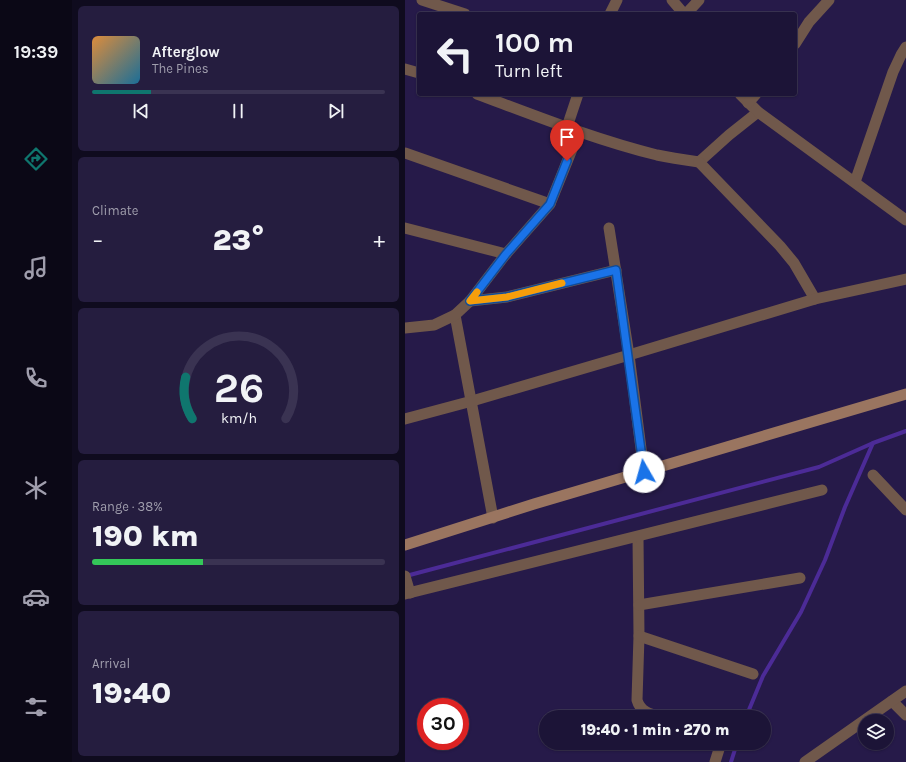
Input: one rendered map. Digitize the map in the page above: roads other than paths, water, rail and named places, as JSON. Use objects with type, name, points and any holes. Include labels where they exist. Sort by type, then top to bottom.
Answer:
[{"type":"main road","points":[[405,545],[534,504],[906,394]]},
{"type":"street","points":[[422,0],[459,12]]},
{"type":"street","points":[[611,12],[617,0]]},
{"type":"street","points":[[672,0],[683,12]]},
{"type":"street","points":[[687,12],[699,0]]},
{"type":"street","points":[[797,41],[818,10],[829,0]]},
{"type":"street","points":[[855,182],[893,72],[906,47]]},
{"type":"street","points":[[405,69],[417,72]]},
{"type":"street","points":[[482,96],[579,132],[658,155],[699,162],[780,246],[794,263],[815,299]]},
{"type":"street","points":[[567,127],[577,96]]},
{"type":"street","points":[[742,96],[758,112],[906,220]]},
{"type":"street","points":[[748,103],[754,96]]},
{"type":"street","points":[[699,162],[729,135],[758,112]]},
{"type":"street","points":[[405,328],[434,325],[455,315],[470,301],[506,254],[550,204],[579,132]]},
{"type":"street","points":[[405,153],[550,204]]},
{"type":"street","points":[[405,228],[506,254]]},
{"type":"street","points":[[609,228],[629,355],[644,472]]},
{"type":"street","points":[[470,301],[507,297],[616,270]]},
{"type":"street","points":[[405,419],[472,401],[815,299],[906,278]]},
{"type":"street","points":[[455,315],[493,518]]},
{"type":"street","points":[[873,475],[906,510]]},
{"type":"street","points":[[406,578],[407,594],[821,490]]},
{"type":"street","points":[[638,537],[639,636],[637,700],[643,710]]},
{"type":"street","points":[[639,605],[800,578]]},
{"type":"street","points":[[639,636],[753,674]]},
{"type":"street","points":[[805,762],[906,691]]},
{"type":"street","points":[[892,701],[906,715]]},
{"type":"street","points":[[715,762],[719,750]]},
{"type":"waterway","points":[[406,576],[819,467],[873,443],[906,431]]},
{"type":"waterway","points":[[749,710],[763,676],[801,612],[825,560],[845,507],[873,443]]},
{"type":"waterway","points":[[731,762],[735,750]]}]
